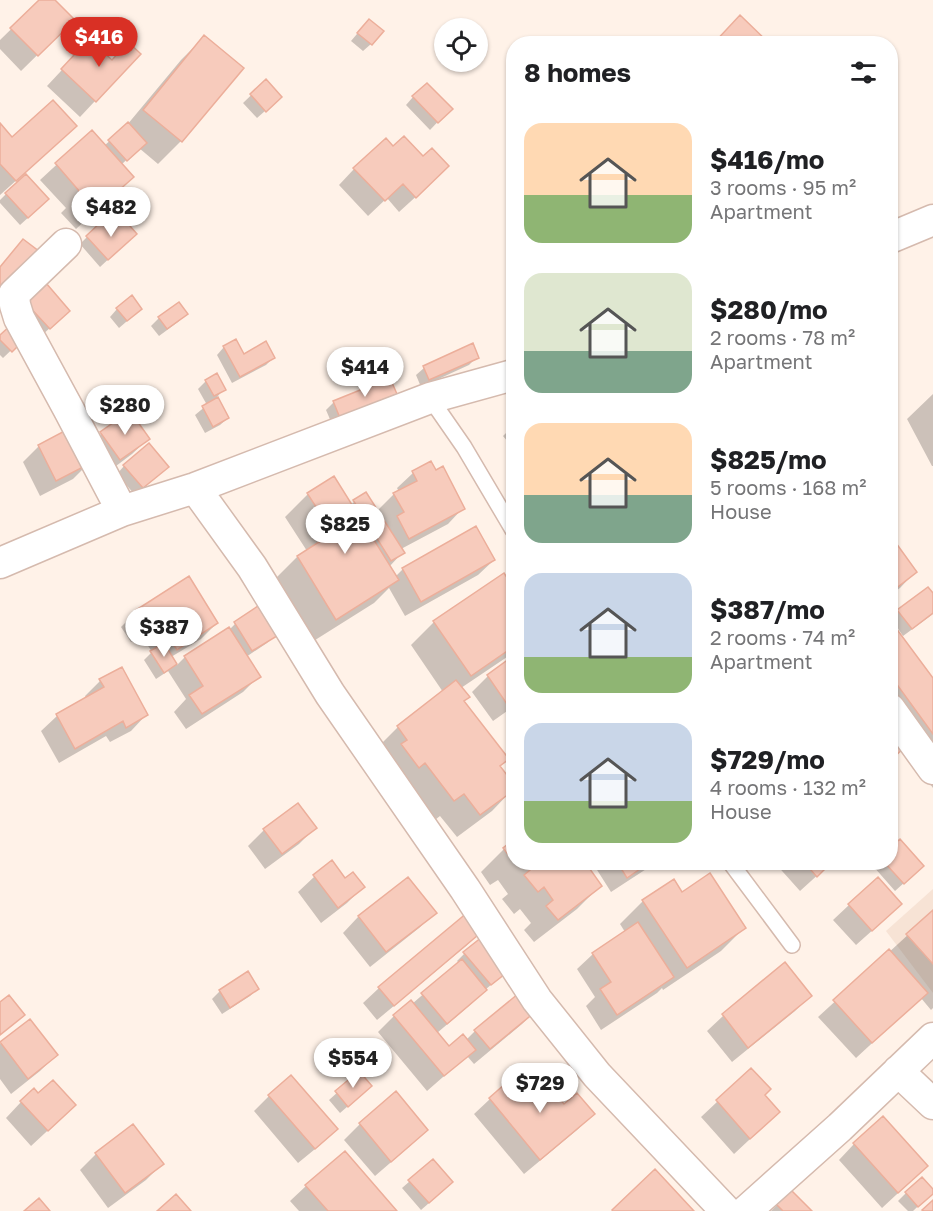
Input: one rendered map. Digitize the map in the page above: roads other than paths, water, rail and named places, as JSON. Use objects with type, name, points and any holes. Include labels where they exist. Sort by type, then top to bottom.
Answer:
[{"type":"street","points":[[898,235],[933,220]]},
{"type":"street","points":[[66,244],[14,294],[15,305],[19,318],[122,511]]},
{"type":"street","points":[[0,563],[122,511],[195,488],[430,398],[506,377]]},
{"type":"street","points":[[195,488],[252,567],[330,694],[465,889],[537,1000],[597,1075],[726,1211]]},
{"type":"street","points":[[898,720],[933,768]]},
{"type":"street","points":[[746,1211],[840,1127],[933,1038]]},
{"type":"street","points":[[898,1071],[933,1104]]},
{"type":"lane","points":[[430,398],[464,447],[506,518]]},
{"type":"lane","points":[[736,870],[792,945]]}]
